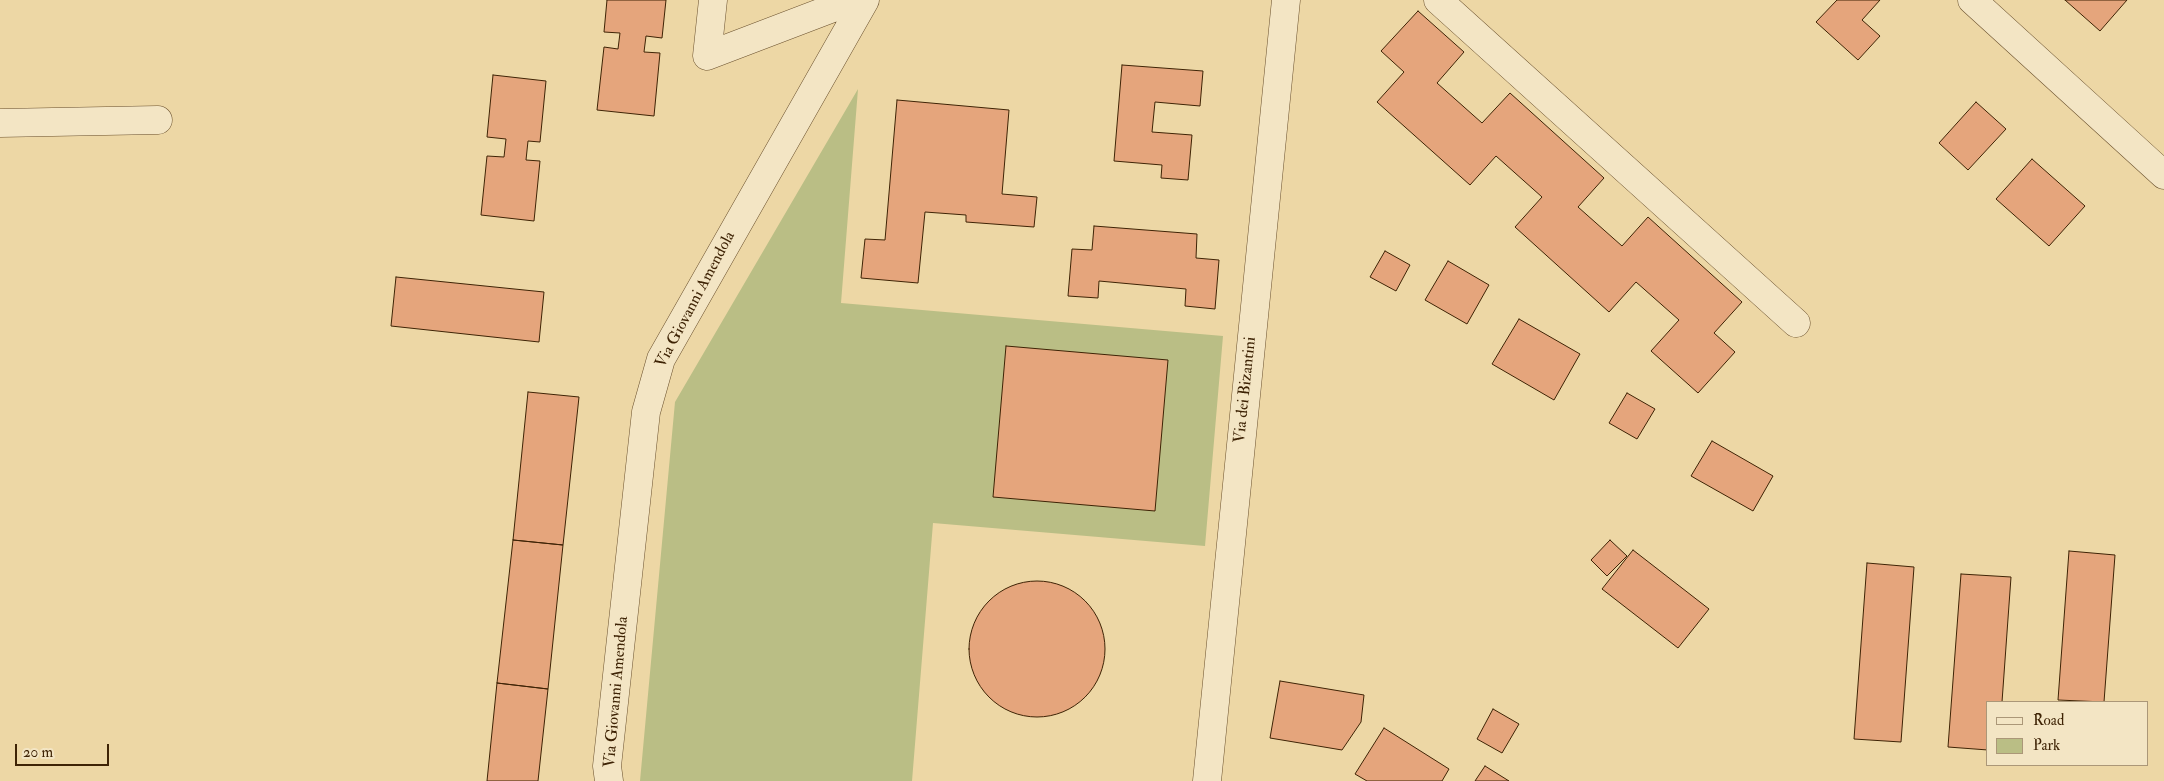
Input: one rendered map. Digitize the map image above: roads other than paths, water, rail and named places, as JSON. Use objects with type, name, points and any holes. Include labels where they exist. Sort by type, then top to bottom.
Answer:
[{"type":"street","points":[[713,0],[707,56],[854,0]]},
{"type":"street","name":"Via Giovanni Amendola","points":[[609,781],[607,766],[646,412],[661,359],[865,0]]},
{"type":"street","name":"Via dei Bizantini","points":[[1207,781],[1286,0]]},
{"type":"street","points":[[1438,0],[1796,322]]},
{"type":"street","points":[[1972,0],[2164,175]]},
{"type":"street","points":[[0,123],[158,120]]}]
